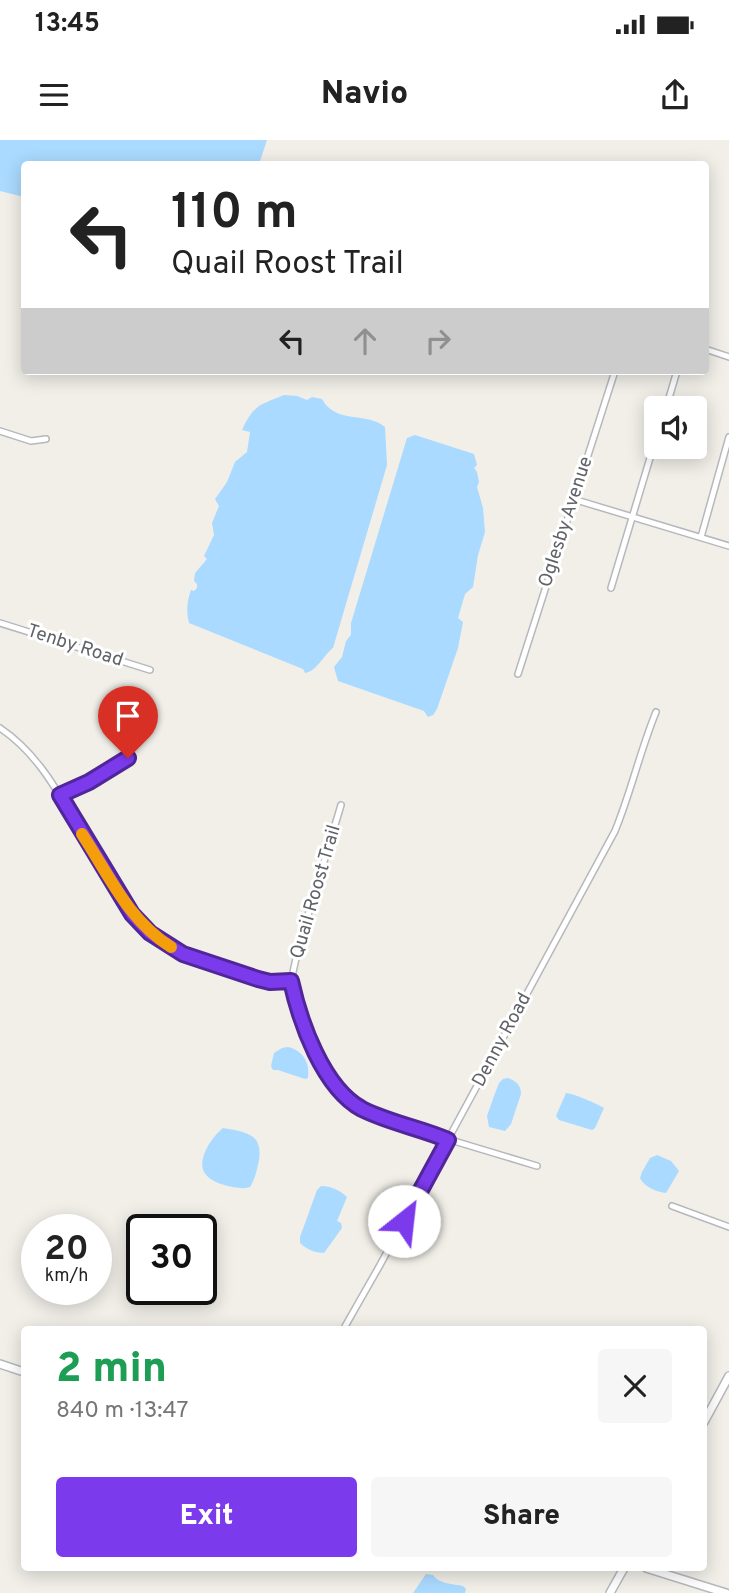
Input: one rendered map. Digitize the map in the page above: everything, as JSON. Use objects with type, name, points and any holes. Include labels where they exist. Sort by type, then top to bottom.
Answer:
[{"type":"street","points":[[709,350],[729,357]]},
{"type":"street","name":"Oglesby Avenue","points":[[518,674],[614,375]]},
{"type":"street","points":[[670,396],[676,375]]},
{"type":"street","points":[[0,431],[31,440],[46,439]]},
{"type":"street","points":[[701,537],[729,437]]},
{"type":"street","points":[[611,588],[650,459]]},
{"type":"street","points":[[573,499],[729,545]]},
{"type":"street","name":"Tenby Road","points":[[0,622],[150,670]]},
{"type":"street","name":"Denny Road","points":[[345,1326],[615,831],[628,799],[643,743],[656,712]]},
{"type":"street","points":[[0,728],[30,753],[60,795],[132,914],[150,933],[183,954],[227,970],[270,982],[291,981]]},
{"type":"street","points":[[60,795],[89,782],[128,758]]},
{"type":"street","name":"Quail Roost Trail","points":[[341,805],[291,981],[299,1014],[331,1081],[342,1094],[366,1111],[391,1122],[537,1166]]},
{"type":"street","points":[[672,1206],[729,1227]]},
{"type":"street","points":[[0,1364],[21,1371]]},
{"type":"street","points":[[707,1416],[729,1376]]},
{"type":"street","points":[[610,1593],[622,1571]]},
{"type":"street","points":[[656,1571],[726,1593]]},
{"type":"water","points":[[0,140],[267,140],[260,161],[21,161],[21,196],[0,191]]},
{"type":"water","points":[[284,395],[307,400],[312,397],[322,399],[335,412],[377,422],[385,427],[387,465],[333,648],[316,666],[305,673],[303,669],[189,623],[187,614],[191,590],[197,588],[195,573],[207,559],[204,556],[214,535],[212,523],[219,506],[215,499],[227,482],[235,462],[247,452],[250,432],[242,430],[258,406]]},
{"type":"water","points":[[415,435],[474,454],[485,532],[473,587],[465,594],[458,618],[463,622],[458,648],[437,709],[428,717],[424,711],[338,681],[334,667],[342,657],[346,641],[351,635],[351,623],[407,438]]},
{"type":"water","points":[[288,1047],[305,1058],[308,1078],[273,1070],[271,1066],[274,1053]]},
{"type":"water","points":[[508,1078],[518,1084],[521,1094],[511,1124],[505,1131],[489,1127],[487,1116],[499,1083]]},
{"type":"water","points":[[566,1093],[604,1108],[595,1128],[592,1130],[559,1120],[556,1116]]},
{"type":"water","points":[[223,1128],[251,1135],[258,1144],[259,1160],[250,1187],[221,1184],[204,1172],[204,1154]]},
{"type":"water","points":[[657,1155],[671,1161],[679,1171],[666,1193],[644,1184],[640,1178],[650,1158]]},
{"type":"water","points":[[321,1186],[335,1189],[347,1197],[337,1221],[342,1228],[324,1253],[311,1250],[300,1243],[317,1190]]},
{"type":"water","points":[[426,1574],[433,1575],[442,1582],[463,1586],[465,1593],[413,1593]]},
{"type":"slow traffic","points":[[82,834],[132,914],[150,933],[171,947]]},
{"type":"route","points":[[128,758],[89,782],[60,795],[132,914],[150,933],[183,954],[270,982],[291,981],[299,1014],[331,1081],[342,1094],[359,1108],[391,1122],[448,1140],[404,1221]]}]
